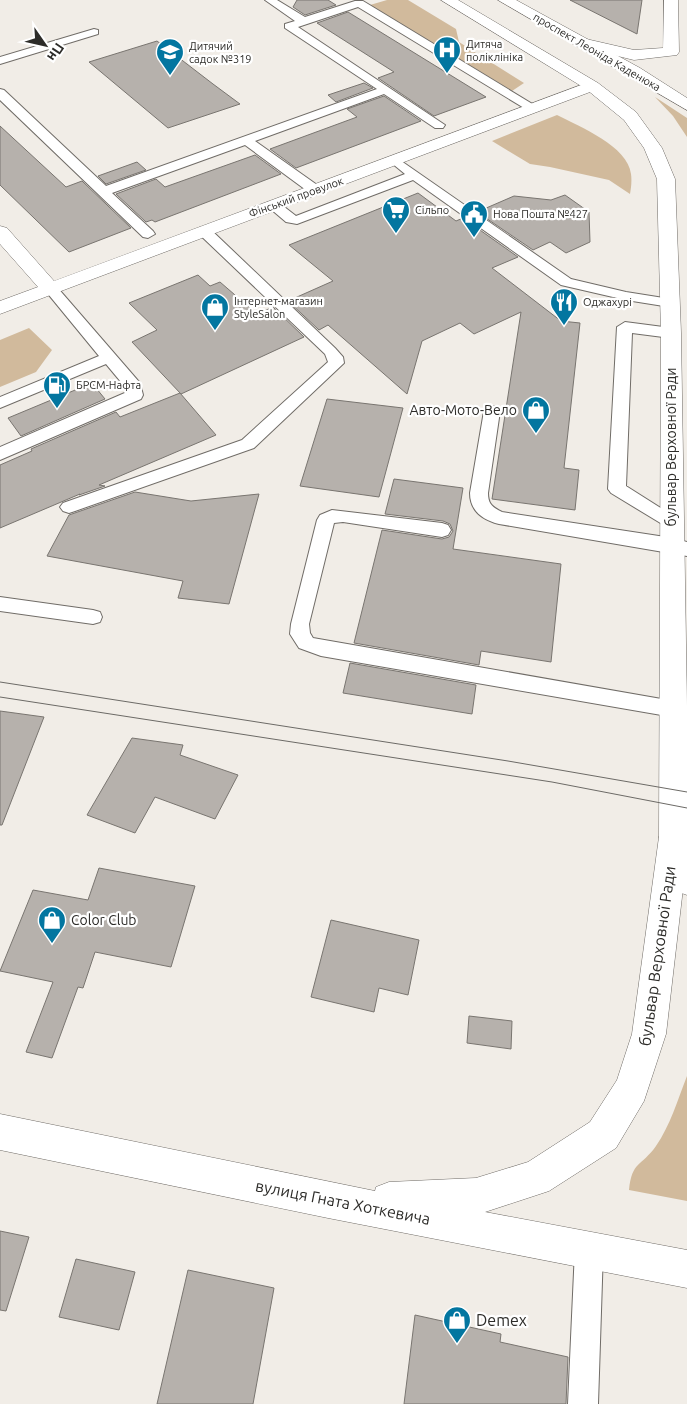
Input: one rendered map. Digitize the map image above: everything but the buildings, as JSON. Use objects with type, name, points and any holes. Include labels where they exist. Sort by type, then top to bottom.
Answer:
[{"type":"main road","points":[[448,0],[592,86]]},
{"type":"main road","name":"проспект Леоніда Каденюка","points":[[505,0],[586,44],[687,105]]},
{"type":"main road","points":[[586,44],[634,55],[675,57],[671,0]]},
{"type":"main road","name":"Фінський провулок","points":[[0,308],[592,86]]},
{"type":"main road","name":"бульвар Верховної Ради","points":[[328,1200],[424,1200],[476,1196],[536,1178],[603,1135],[632,1089],[648,1034],[674,837],[673,709],[677,539],[666,179],[653,148],[630,116],[592,86]]},
{"type":"main road","points":[[0,232],[51,289]]},
{"type":"main road","points":[[670,276],[687,257]]},
{"type":"main road","name":"бульвар Верховної Ради","points":[[674,837],[687,881]]},
{"type":"main road","name":"вулиця Гната Хоткевича","points":[[0,1132],[328,1200],[687,1269]]},
{"type":"lane","points":[[270,0],[303,21]]},
{"type":"lane","points":[[439,125],[289,27],[361,1],[533,108]]},
{"type":"lane","points":[[0,61],[94,32]]},
{"type":"lane","points":[[105,191],[385,90]]},
{"type":"lane","points":[[0,93],[148,234]]},
{"type":"lane","points":[[0,115],[18,110]]},
{"type":"lane","points":[[246,140],[315,190]]},
{"type":"lane","points":[[394,160],[566,282],[626,296],[670,303]]},
{"type":"lane","points":[[273,205],[290,219],[297,220],[414,175]]},
{"type":"lane","points":[[69,507],[248,444],[336,363],[335,357],[330,351],[204,231]]},
{"type":"lane","points":[[0,454],[135,395],[134,387],[51,289]]},
{"type":"lane","points":[[671,333],[625,327],[617,489],[677,539]]},
{"type":"lane","points":[[0,403],[110,357]]},
{"type":"lane","points":[[492,411],[478,503],[484,512],[498,518],[677,539]]},
{"type":"lane","points":[[442,530],[344,516],[332,516],[326,520],[300,624],[300,634],[306,643],[331,650],[673,709]]},
{"type":"lane","points":[[0,604],[93,617]]},
{"type":"lane","points":[[583,1404],[589,1250]]},
{"type":"shaded area","points":[[387,0],[408,0],[456,29],[459,42],[524,83],[512,91],[370,5]]},
{"type":"shaded area","points":[[655,97],[687,118],[687,137],[673,116]]},
{"type":"shaded area","points":[[557,115],[602,138],[621,155],[628,164],[631,174],[630,194],[609,180],[530,164],[492,141]]},
{"type":"shaded area","points":[[29,328],[52,350],[36,372],[0,387],[0,340]]},
{"type":"shaded area","points":[[687,1076],[687,1201],[629,1190],[632,1174],[635,1169],[651,1153],[665,1130]]},
{"type":"tram line","points":[[0,682],[508,761],[687,792]]},
{"type":"tram line","points":[[0,697],[552,782],[687,808]]},
{"type":"place","name":"Дитяча поліклініка","points":[[447,74]]},
{"type":"place","name":"Дитячий садок №319","points":[[170,76]]},
{"type":"place","name":"Сільпо","points":[[396,234]]},
{"type":"place","name":"Нова Пошта №427","points":[[474,238]]},
{"type":"place","name":"Оджахурі","points":[[564,326]]},
{"type":"place","name":"Інтернет-магазин StyleSalon","points":[[215,331]]},
{"type":"place","name":"БРСМ-Нафта","points":[[57,409]]},
{"type":"place","name":"Авто-Мото-Вело","points":[[536,434]]},
{"type":"place","name":"Color Club","points":[[52,944]]},
{"type":"place","name":"Demex","points":[[457,1344]]}]
